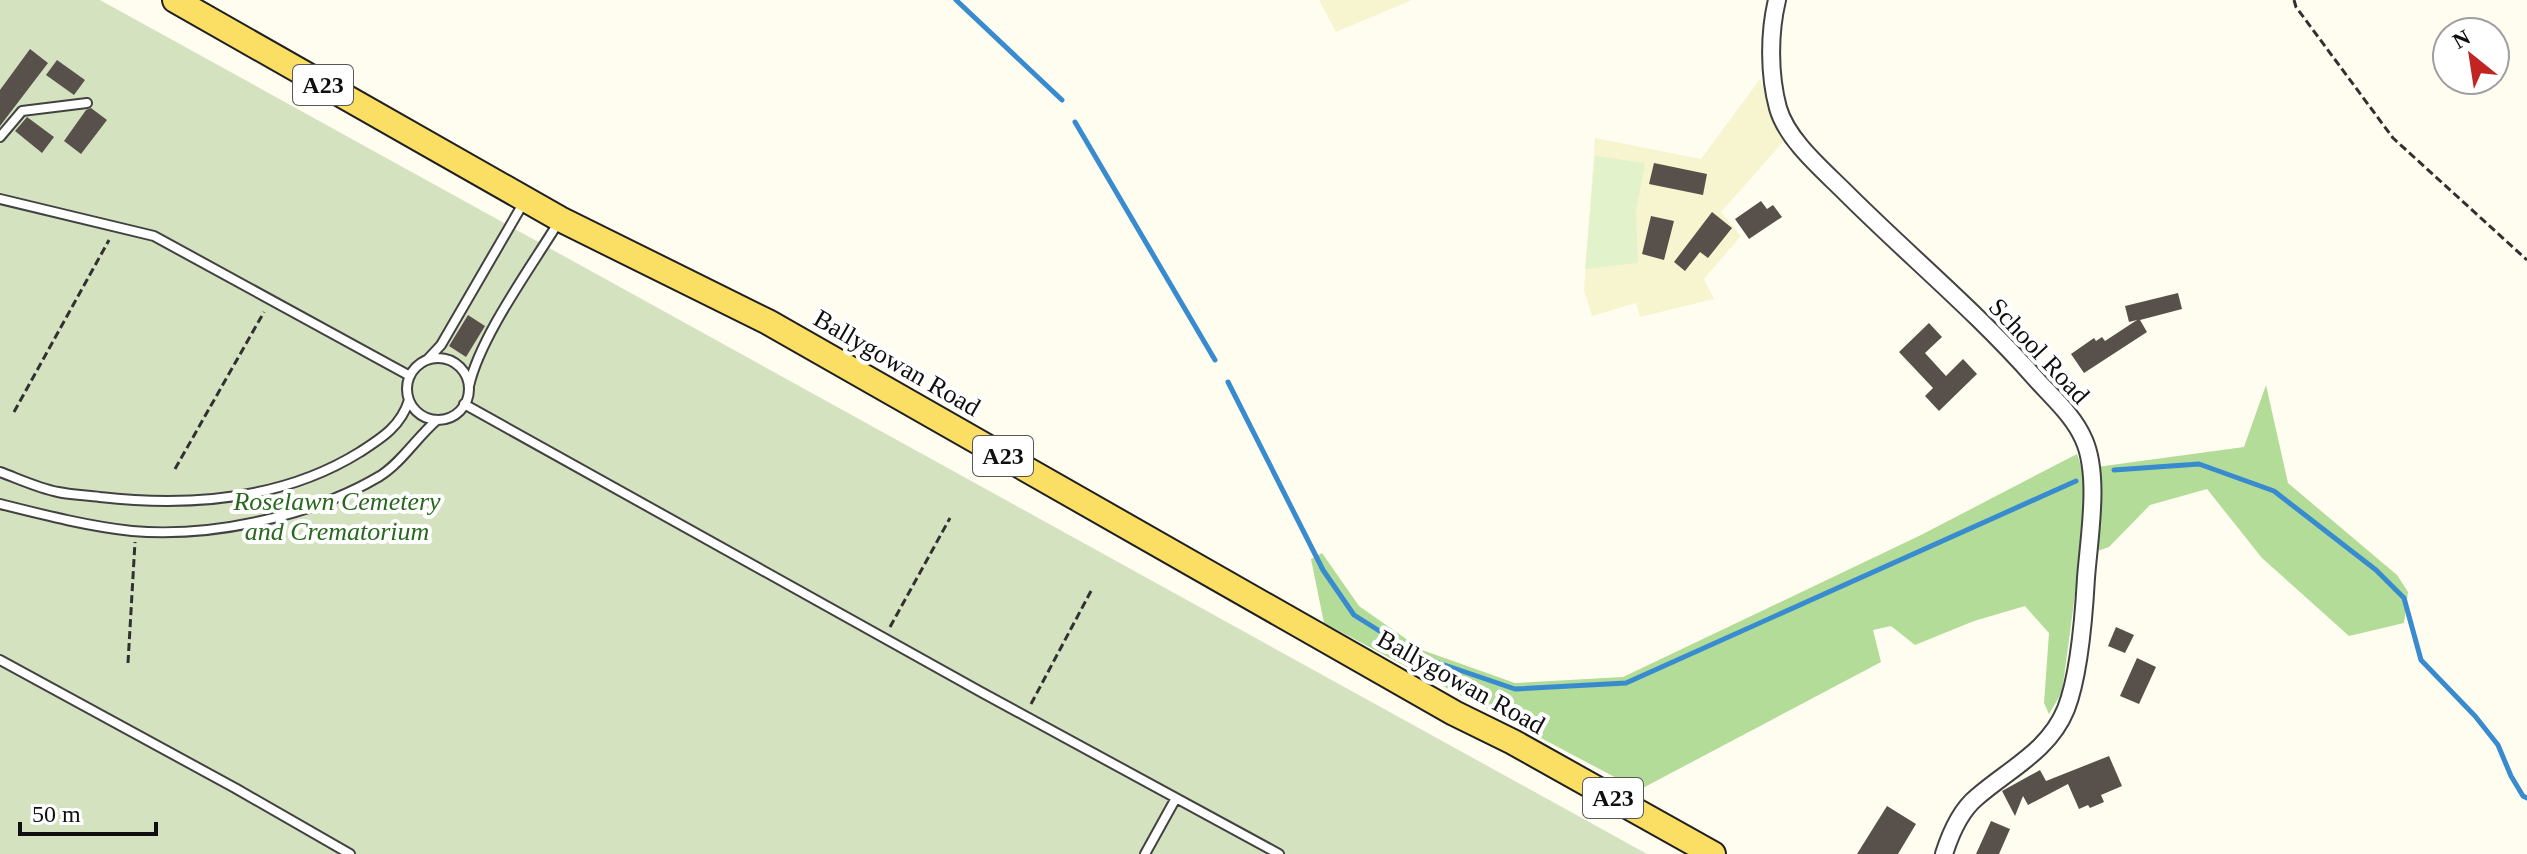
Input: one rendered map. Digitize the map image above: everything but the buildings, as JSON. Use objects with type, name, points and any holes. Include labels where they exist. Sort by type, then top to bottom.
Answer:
[{"type":"main road","name":"Ballygowan Road","points":[[175,0],[560,219],[768,322],[1454,713],[1513,742],[1713,854]]},
{"type":"street","name":"School Road","points":[[1777,0],[1773,19],[1773,57],[1778,110],[1802,148],[1888,235],[2010,350],[2071,418],[2085,441],[2092,475],[2085,601],[2066,709],[2037,751],[1974,798],[1944,854]]},
{"type":"lane","points":[[0,137],[22,111],[87,103]]},
{"type":"lane","points":[[0,199],[154,236],[410,376]]},
{"type":"lane","points":[[526,199],[441,345],[410,376],[407,390],[409,400],[424,417],[437,420],[450,418],[461,411],[476,364],[496,324],[560,219]]},
{"type":"lane","points":[[426,361],[446,359],[457,365],[469,387]]},
{"type":"lane","points":[[0,472],[57,492],[132,500],[212,500],[258,493],[310,478],[351,458],[399,422],[409,400]]},
{"type":"lane","points":[[464,404],[1279,854]]},
{"type":"lane","points":[[0,504],[69,522],[135,531],[198,530],[253,524],[333,498],[383,474],[437,420]]},
{"type":"lane","points":[[0,660],[350,854]]},
{"type":"lane","points":[[1145,854],[1176,798]]},
{"type":"path","points":[[2294,0],[2296,7],[2393,138],[2527,260]]},
{"type":"path","points":[[14,412],[117,227]]},
{"type":"path","points":[[175,469],[271,299]]},
{"type":"path","points":[[885,637],[950,518]]},
{"type":"path","points":[[128,663],[135,531]]},
{"type":"path","points":[[1025,716],[1091,591]]},
{"type":"green space","name":"Roselawn Cemetery and Crematorium","points":[[0,0],[100,0],[1647,854],[0,854]]},
{"type":"green space","points":[[1319,0],[1412,0],[1336,32]]},
{"type":"green space","points":[[1760,79],[1784,141],[1721,212],[1741,236],[1704,279],[1714,299],[1640,317],[1636,303],[1592,316],[1584,290],[1595,138],[1701,159]]},
{"type":"green space","points":[[1595,156],[1645,163],[1636,211],[1638,263],[1585,269]]},
{"type":"green space","points":[[2266,385],[2288,483],[2397,575],[2408,592],[2404,623],[2349,636],[2262,558],[2207,489],[2150,505],[2109,547],[2080,557],[2062,692],[2049,714],[2044,703],[2049,633],[2025,606],[1974,621],[1915,645],[1891,626],[1873,630],[1881,662],[1639,790],[1324,623],[1311,559],[1322,553],[1359,606],[1422,650],[1515,683],[1623,677],[1921,535],[2077,454],[2082,469],[2244,447]]},
{"type":"waterway","points":[[956,0],[1062,100]]},
{"type":"waterway","points":[[1075,122],[1215,360]]},
{"type":"waterway","points":[[1228,382],[1323,570],[1354,615],[1421,657],[1515,689],[1626,683],[2076,481]]},
{"type":"waterway","points":[[2114,470],[2199,464],[2274,491],[2376,570],[2404,598],[2421,660],[2475,716],[2498,745],[2511,776],[2527,798]]}]
